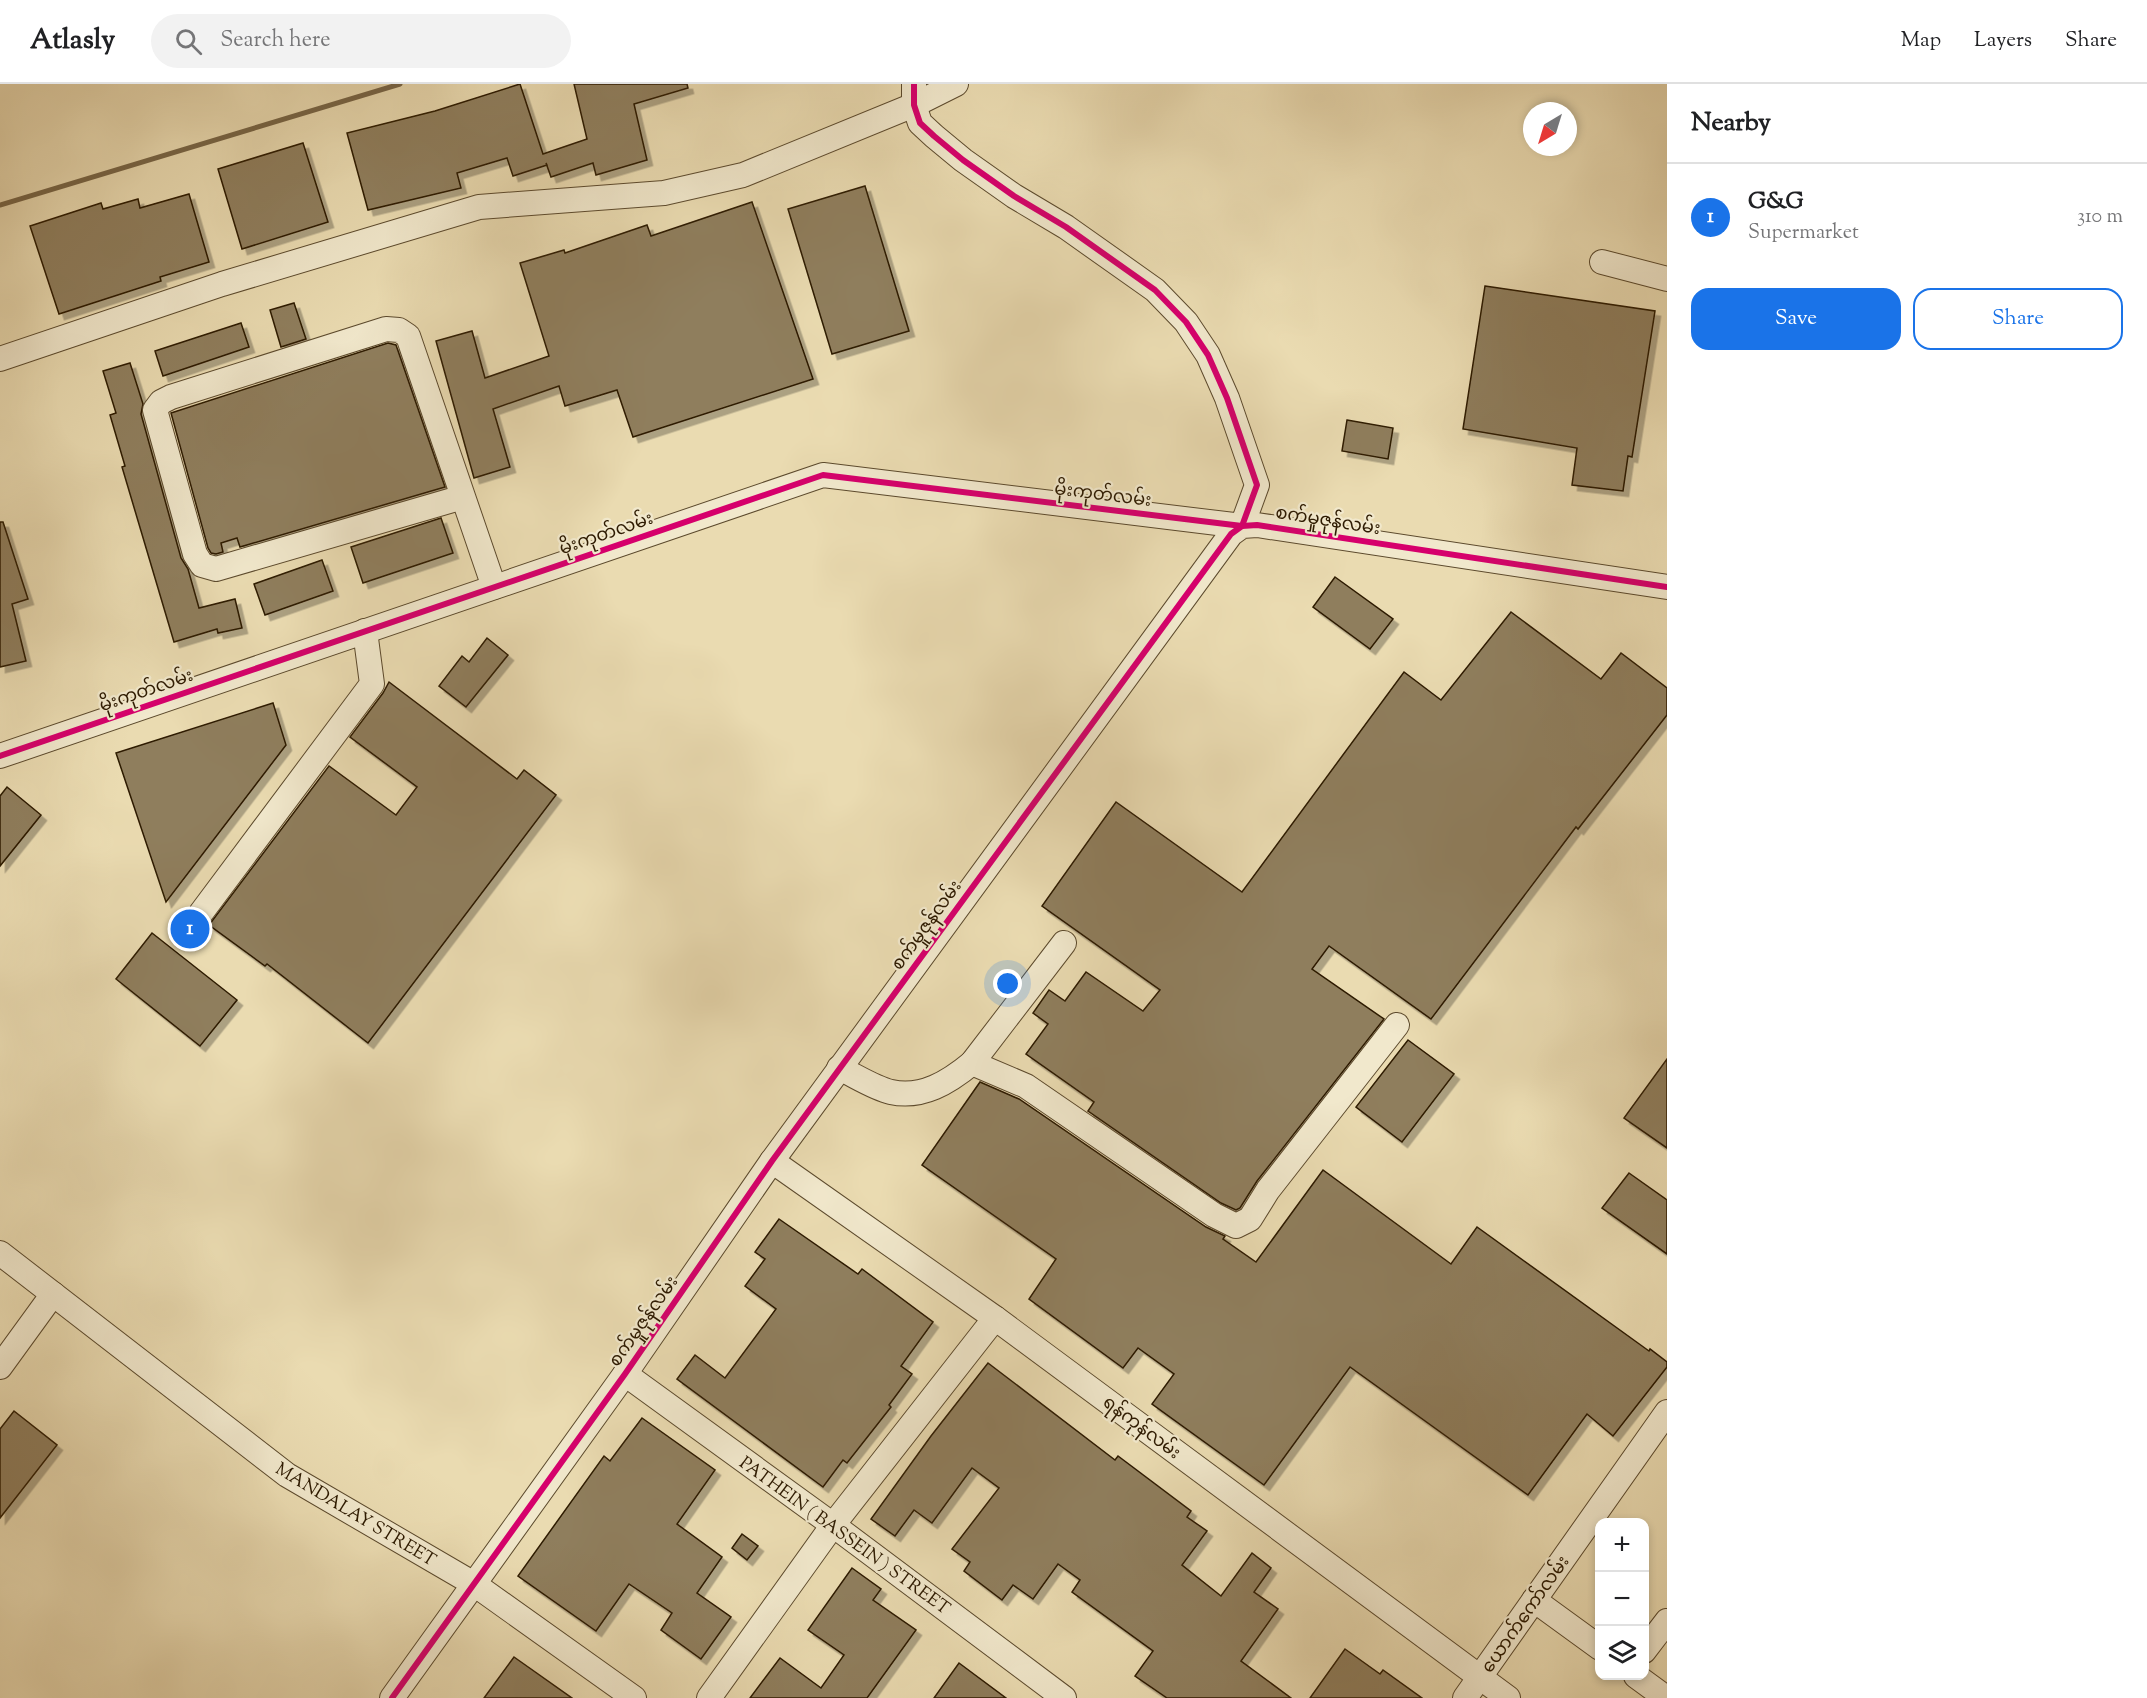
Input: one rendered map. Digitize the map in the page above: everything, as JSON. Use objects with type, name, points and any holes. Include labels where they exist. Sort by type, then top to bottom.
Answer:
[{"type":"street","points":[[0,359],[222,284],[479,207],[664,193],[743,175],[914,94],[956,84]]},
{"type":"street","points":[[914,94],[920,123],[963,160],[1014,196],[1066,227],[1155,290],[1186,322],[1208,355],[1227,398],[1257,485],[1242,526]]},
{"type":"street","points":[[1602,262],[1667,279]]},
{"type":"street","points":[[463,497],[216,569],[202,565],[195,554],[155,410],[161,402],[171,397],[386,329],[399,330],[408,336],[494,587]]},
{"type":"street","name":"မိုးကုတ်လမ်း","points":[[0,756],[823,475],[1242,526]]},
{"type":"street","name":"စက်မှုဇုန်လမ်း","points":[[392,1698],[625,1374],[839,1068],[1231,534],[1242,526],[1257,525],[1667,587]]},
{"type":"street","points":[[201,913],[372,684],[365,632]]},
{"type":"street","points":[[839,1068],[891,1092],[920,1094],[958,1075],[972,1063],[1064,943]]},
{"type":"street","points":[[972,1063],[1026,1086],[1214,1215],[1236,1226],[1250,1219],[1268,1190],[1397,1025]]},
{"type":"street","name":"ရန်ကုန်လမ်း","points":[[772,1161],[995,1318],[1508,1698]]},
{"type":"street","name":"MANDALAY STREET","points":[[0,1253],[287,1475],[474,1584],[634,1698]]},
{"type":"street","points":[[0,1367],[52,1294]]},
{"type":"street","points":[[709,1698],[833,1525],[995,1318]]},
{"type":"street","name":"PATHEIN ( BASSEIN ) STREET","points":[[625,1374],[833,1525],[1064,1698]]},
{"type":"street","name":"ယောက်ကော်လမ်း","points":[[1465,1698],[1667,1412]]},
{"type":"street","points":[[1534,1600],[1595,1645]]},
{"type":"street","points":[[1649,1644],[1667,1621]]},
{"type":"street","points":[[1641,1680],[1666,1698]]},
{"type":"building","points":[[520,84],[543,154],[587,139],[574,84],[687,84],[688,88],[634,104],[647,160],[596,175],[593,163],[551,177],[547,165],[513,176],[507,158],[457,173],[461,188],[368,210],[347,133],[435,111]]},
{"type":"building","points":[[303,143],[328,222],[242,249],[218,169]]},
{"type":"building","points":[[865,186],[909,331],[832,354],[788,209]]},
{"type":"building","points":[[189,194],[209,262],[160,277],[161,281],[59,314],[30,226],[101,203],[103,209],[138,199],[140,208]]},
{"type":"building","points":[[752,202],[813,379],[633,437],[617,390],[565,406],[559,386],[493,409],[510,467],[474,478],[436,341],[472,331],[485,378],[549,356],[520,263],[564,250],[565,253],[647,225],[651,236]]},
{"type":"building","points":[[1485,286],[1655,311],[1632,457],[1628,456],[1623,491],[1572,485],[1577,448],[1463,429]]},
{"type":"building","points":[[294,303],[306,339],[281,347],[270,310]]},
{"type":"building","points":[[241,323],[249,347],[163,376],[155,351]]},
{"type":"building","points":[[388,343],[396,345],[445,487],[240,547],[237,538],[221,543],[223,552],[211,553],[171,413]]},
{"type":"building","points":[[130,363],[143,404],[141,414],[181,558],[188,569],[199,608],[235,599],[242,628],[218,633],[217,629],[174,642],[122,467],[125,466],[110,415],[116,413],[103,371]]},
{"type":"building","points":[[1347,420],[1393,428],[1388,459],[1342,451]]},
{"type":"building","points":[[441,518],[453,553],[363,583],[351,547]]},
{"type":"building","points":[[0,522],[3,522],[28,599],[12,604],[26,661],[0,667]]},
{"type":"building","points":[[322,560],[333,591],[265,615],[254,584]]},
{"type":"building","points":[[1335,577],[1393,619],[1370,649],[1313,607]]},
{"type":"building","points":[[1511,612],[1601,679],[1621,653],[1667,688],[1667,715],[1578,829],[1576,827],[1431,1019],[1329,946],[1312,969],[1384,1019],[1257,1181],[1240,1208],[1236,1210],[1221,1203],[1088,1111],[1094,1102],[1026,1054],[1048,1024],[1033,1013],[1049,990],[1065,1001],[1086,972],[1143,1011],[1160,990],[1042,906],[1116,802],[1242,892],[1404,672],[1441,700]]},
{"type":"building","points":[[487,638],[508,655],[466,707],[439,686],[462,656],[469,662]]},
{"type":"building","points":[[389,682],[517,779],[524,770],[556,795],[368,1043],[267,964],[265,966],[209,925],[329,766],[396,815],[417,787],[350,737]]},
{"type":"building","points":[[273,703],[286,745],[166,902],[116,753]]},
{"type":"building","points":[[7,787],[41,815],[0,866],[0,796]]},
{"type":"building","points":[[152,933],[237,1000],[200,1046],[116,979]]},
{"type":"building","points":[[1408,1040],[1454,1074],[1402,1142],[1356,1107]]},
{"type":"building","points":[[1667,1059],[1667,1148],[1624,1118]]},
{"type":"building","points":[[980,1082],[1019,1099],[1206,1227],[1225,1236],[1223,1239],[1256,1262],[1323,1170],[1451,1264],[1477,1227],[1649,1351],[1650,1349],[1667,1362],[1667,1367],[1613,1436],[1587,1414],[1528,1495],[1350,1367],[1264,1485],[1152,1404],[1174,1374],[1138,1348],[1123,1368],[1029,1299],[1056,1259],[922,1165]]},
{"type":"building","points":[[1629,1173],[1667,1200],[1667,1254],[1602,1208]]},
{"type":"building","points":[[779,1219],[858,1274],[862,1269],[933,1322],[901,1366],[912,1374],[889,1405],[891,1407],[847,1463],[843,1460],[823,1487],[677,1379],[695,1355],[725,1378],[776,1309],[745,1286],[765,1259],[755,1252]]},
{"type":"building","points":[[988,1363],[1115,1460],[1118,1456],[1191,1511],[1187,1517],[1207,1531],[1182,1565],[1221,1596],[1252,1553],[1271,1568],[1254,1592],[1278,1609],[1241,1661],[1291,1698],[1167,1698],[1135,1676],[1153,1651],[1072,1592],[1080,1580],[1058,1564],[1033,1599],[1013,1585],[1002,1600],[964,1571],[970,1562],[952,1549],[999,1488],[972,1468],[932,1523],[914,1510],[895,1536],[871,1519],[931,1436]]},
{"type":"building","points":[[14,1411],[57,1445],[0,1518],[0,1429]]},
{"type":"building","points":[[642,1418],[715,1470],[677,1524],[722,1557],[697,1593],[731,1617],[701,1659],[661,1630],[672,1613],[629,1584],[596,1631],[518,1576],[604,1456],[610,1461]]},
{"type":"building","points":[[742,1534],[758,1546],[747,1560],[732,1548]]},
{"type":"building","points":[[852,1568],[881,1589],[873,1600],[916,1630],[867,1698],[750,1698],[780,1658],[821,1688],[844,1655],[808,1630]]},
{"type":"building","points":[[1345,1649],[1380,1674],[1383,1670],[1422,1698],[1310,1698]]},
{"type":"building","points":[[514,1657],[572,1698],[484,1698]]},
{"type":"building","points":[[959,1663],[1006,1698],[934,1698]]},
{"type":"waterway","points":[[0,205],[400,84]]},
{"type":"cycle path","points":[[0,756],[823,475],[1242,526],[1257,485],[1227,398],[1208,355],[1186,322],[1155,290],[1066,227],[1014,196],[934,136],[920,123],[914,105],[914,84]]},
{"type":"cycle path","points":[[392,1698],[625,1374],[772,1161],[1231,534],[1242,526],[1257,525],[1667,587]]},
{"type":"place","name":"G&G","points":[[190,929]]}]
